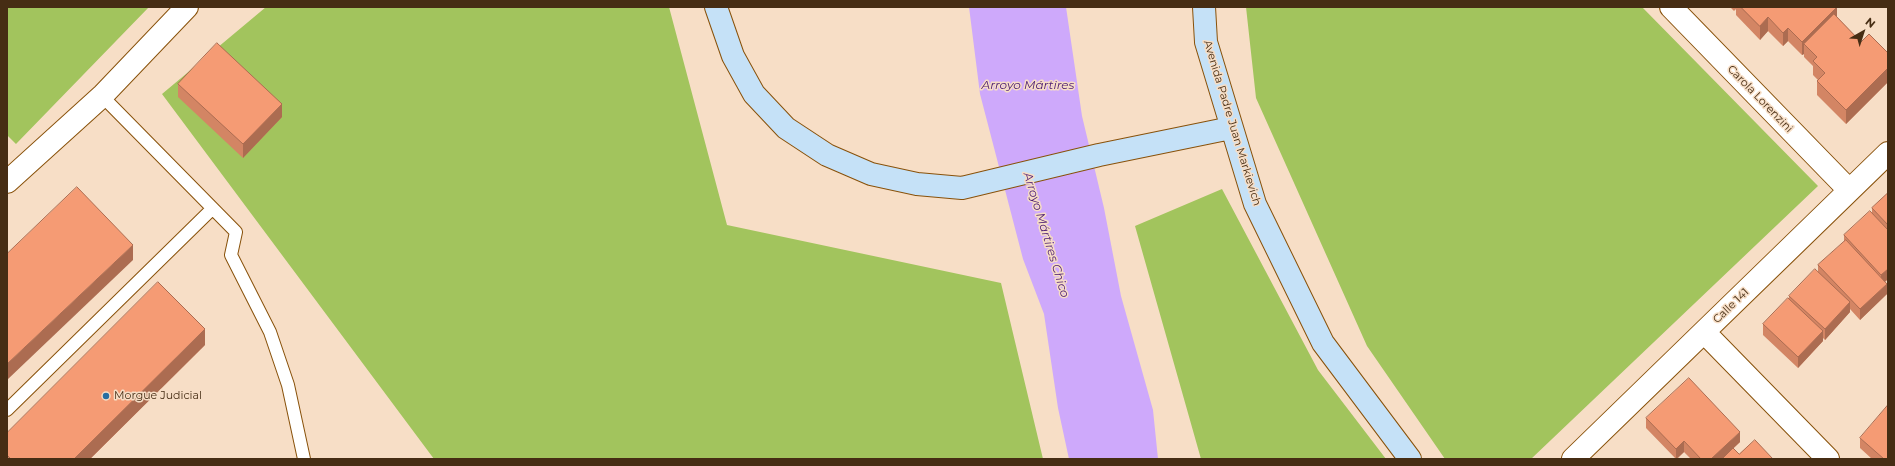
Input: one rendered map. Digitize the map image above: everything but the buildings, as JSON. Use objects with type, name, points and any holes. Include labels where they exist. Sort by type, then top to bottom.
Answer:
[{"type":"main road","points":[[716,7],[733,56],[754,94],[786,128],[827,155],[872,174],[917,184],[962,188],[1099,155],[1231,128]]},
{"type":"main road","name":"Avenida Padre Juan Markievich","points":[[1204,7],[1206,42],[1255,204],[1323,343],[1410,459]]},
{"type":"street","points":[[7,182],[102,96],[187,7]]},
{"type":"street","name":"Carola Lorenzini","points":[[1671,7],[1849,190]]},
{"type":"street","name":"Calle 141","points":[[1573,459],[1888,153]]},
{"type":"street","points":[[1704,332],[1828,459]]},
{"type":"lane","points":[[102,96],[236,232],[231,255],[270,332],[288,385],[304,459]]},
{"type":"lane","points":[[7,410],[212,209]]},
{"type":"green space","points":[[7,7],[149,7],[16,144],[7,135]]},
{"type":"green space","points":[[266,7],[669,7],[727,225],[1001,283],[1043,459],[434,459],[162,94]]},
{"type":"green space","points":[[1246,7],[1642,7],[1818,186],[1531,459],[1445,459],[1367,346],[1256,98]]},
{"type":"green space","points":[[1222,189],[1318,370],[1386,459],[1201,459],[1135,226]]},
{"type":"water","name":"Arroyo Mártires","points":[[969,7],[1066,7],[1082,116],[1104,208],[1121,296],[1153,410],[1158,459],[1069,459],[1058,408],[1044,314],[1023,259],[980,94]]},
{"type":"place","name":"Morgue Judicial","points":[[106,396]]},
{"type":"water label","name":"Arroyo Mártires Chico","points":[[1046,235]]}]
